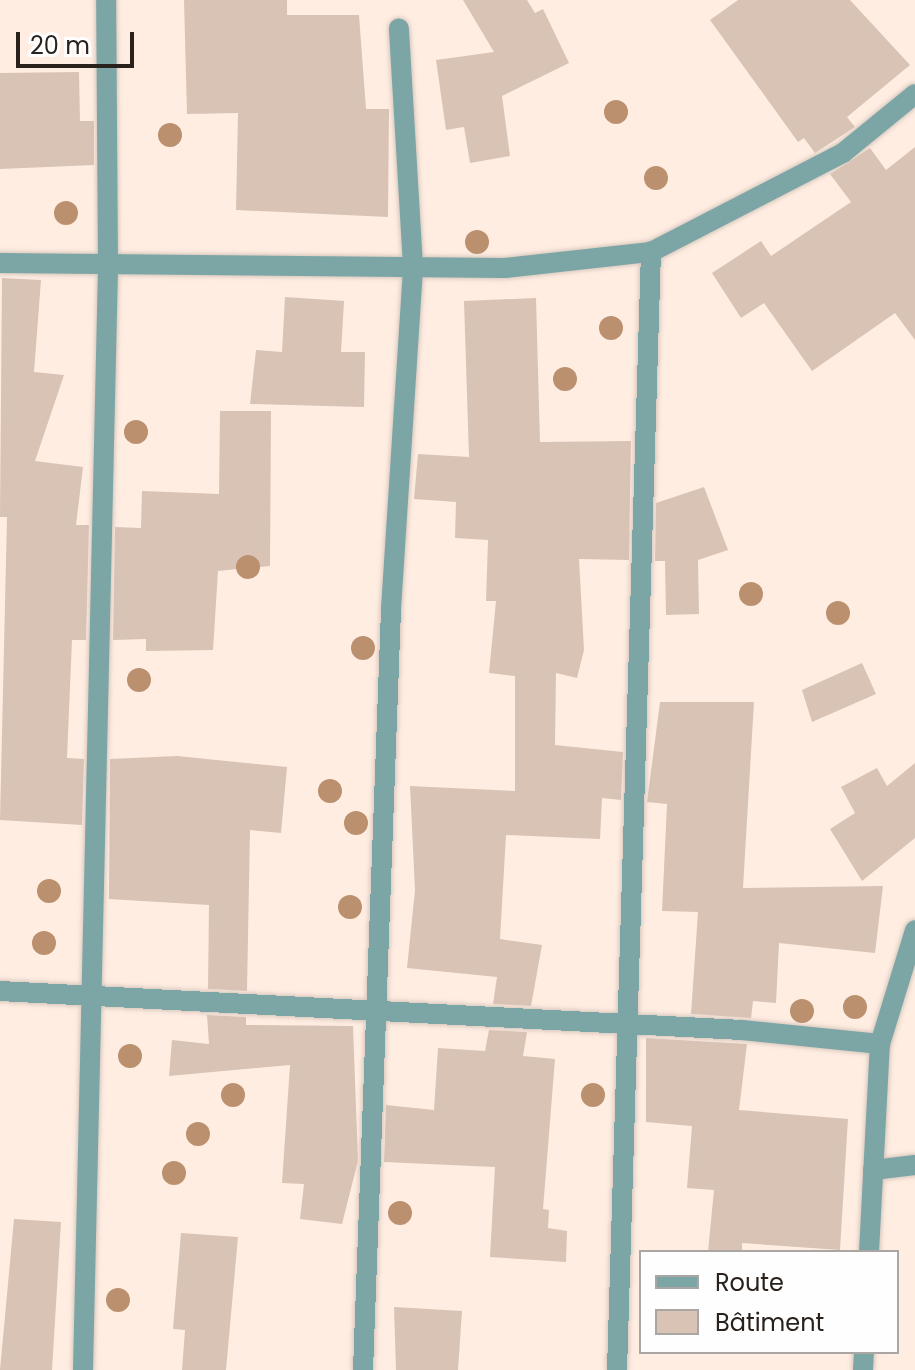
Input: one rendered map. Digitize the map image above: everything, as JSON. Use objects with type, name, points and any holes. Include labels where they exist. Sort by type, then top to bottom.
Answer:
[{"type":"street","points":[[83,1370],[108,265],[106,0]]},
{"type":"street","points":[[363,1370],[391,609],[413,266],[399,28]]},
{"type":"street","points":[[0,263],[505,268],[651,252],[843,153],[915,94]]},
{"type":"street","points":[[617,1370],[624,1025],[651,252]]},
{"type":"street","points":[[869,1250],[880,1044],[915,930]]},
{"type":"street","points":[[0,991],[378,1009],[880,1044]]},
{"type":"street","points":[[873,1170],[915,1165]]},
{"type":"building","points":[[184,0],[287,0],[287,15],[359,15],[366,109],[389,109],[388,217],[236,210],[238,113],[187,114]]},
{"type":"building","points":[[463,0],[527,0],[535,13],[543,9],[569,63],[502,96],[510,156],[470,163],[464,127],[446,130],[436,60],[494,52]]},
{"type":"building","points":[[738,0],[850,0],[910,65],[847,117],[855,127],[815,153],[804,138],[798,142],[710,20]]},
{"type":"building","points":[[79,72],[80,121],[94,121],[94,165],[0,169],[0,73]]},
{"type":"building","points":[[915,147],[915,340],[895,313],[812,371],[764,303],[741,318],[712,273],[761,241],[771,256],[851,202],[830,174],[870,148],[886,170]]},
{"type":"building","points":[[2,278],[41,280],[34,372],[64,375],[35,461],[83,467],[76,525],[89,525],[86,640],[72,640],[67,758],[84,759],[82,825],[0,820],[7,517],[0,517]]},
{"type":"building","points":[[285,297],[344,301],[341,352],[365,352],[364,407],[250,404],[256,350],[282,352]]},
{"type":"building","points":[[536,298],[540,442],[631,441],[629,560],[579,559],[584,650],[577,678],[556,673],[555,745],[623,752],[621,800],[602,798],[600,839],[506,835],[500,939],[542,945],[531,1006],[493,1004],[497,977],[407,968],[415,890],[410,786],[515,791],[515,676],[489,673],[496,601],[486,601],[488,540],[455,538],[456,502],[414,499],[418,454],[469,457],[464,301]]},
{"type":"building","points":[[220,411],[271,411],[270,566],[218,571],[213,650],[146,651],[146,639],[113,640],[115,527],[141,528],[142,491],[219,494]]},
{"type":"building","points":[[704,487],[728,550],[698,560],[699,614],[666,615],[665,561],[655,561],[656,503]]},
{"type":"building","points":[[862,663],[876,694],[812,722],[802,690]]},
{"type":"building","points":[[660,702],[754,702],[743,888],[883,886],[875,953],[779,943],[776,1003],[753,1001],[751,1018],[691,1014],[698,912],[662,911],[667,804],[647,802]]},
{"type":"building","points":[[177,756],[287,767],[281,833],[250,830],[247,991],[208,989],[209,905],[109,899],[110,759]]},
{"type":"building","points":[[915,763],[915,838],[862,881],[830,829],[855,813],[841,787],[877,768],[887,786]]},
{"type":"building","points":[[207,1015],[246,1017],[246,1025],[353,1026],[358,1161],[342,1224],[300,1219],[304,1184],[282,1183],[290,1065],[169,1076],[172,1040],[209,1044]]},
{"type":"building","points":[[489,1030],[527,1032],[523,1056],[555,1059],[543,1209],[549,1210],[548,1228],[567,1231],[566,1262],[490,1257],[495,1167],[384,1162],[386,1105],[434,1110],[438,1048],[485,1051]]},
{"type":"building","points":[[646,1038],[747,1044],[739,1110],[848,1119],[840,1250],[742,1243],[742,1250],[708,1250],[714,1190],[687,1188],[692,1126],[646,1122]]},
{"type":"building","points":[[14,1219],[61,1222],[52,1370],[0,1370]]},
{"type":"building","points":[[181,1233],[238,1237],[226,1370],[182,1370],[185,1330],[173,1329]]},
{"type":"building","points":[[394,1307],[462,1311],[458,1370],[396,1370]]}]
